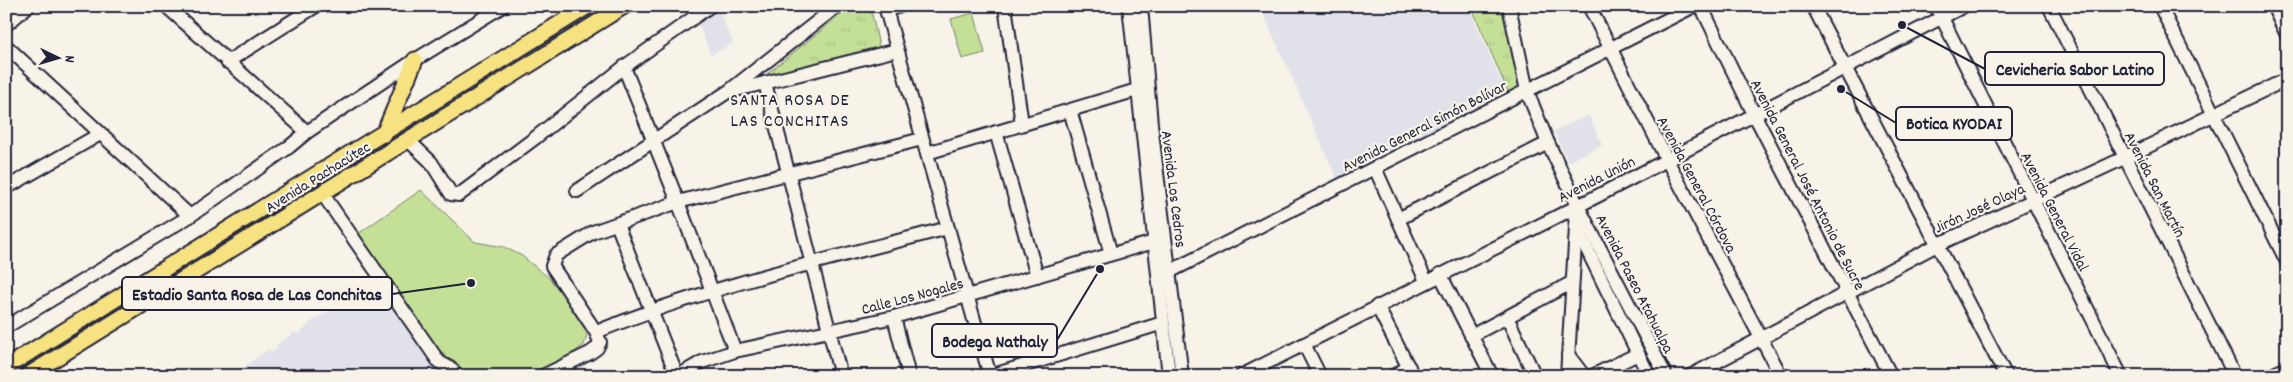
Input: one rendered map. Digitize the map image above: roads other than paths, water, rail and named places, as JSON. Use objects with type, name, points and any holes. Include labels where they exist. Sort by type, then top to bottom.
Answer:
[{"type":"main road","name":"Avenida Pachacútec","points":[[6,367],[588,6]]},
{"type":"main road","name":"Avenida Pachacútec","points":[[27,376],[624,6]]},
{"type":"main road","points":[[384,134],[415,60]]},
{"type":"street","points":[[6,26],[28,6]]},
{"type":"street","points":[[166,6],[307,132]]},
{"type":"street","points":[[227,62],[316,6]]},
{"type":"street","points":[[6,327],[190,216],[289,147],[307,132],[415,60],[503,6]]},
{"type":"street","points":[[408,140],[431,162],[451,194],[454,196],[459,195],[535,138],[624,67],[710,6]]},
{"type":"street","points":[[577,191],[729,92],[837,6]]},
{"type":"street","points":[[900,6],[885,8],[990,376],[1163,322]]},
{"type":"street","points":[[1005,6],[1022,124]]},
{"type":"street","name":"Avenida Los Cedros","points":[[1129,6],[1169,376]]},
{"type":"street","name":"Avenida Los Cedros","points":[[1141,6],[1151,124],[1182,376]]},
{"type":"street","name":"Avenida Paseo Atahualpa","points":[[1509,6],[1526,91],[1548,144],[1666,376]]},
{"type":"street","name":"Avenida General Córdova","points":[[1589,6],[1667,160],[1781,376]]},
{"type":"street","name":"Avenida General Simón Bolívar","points":[[1169,272],[1694,6]]},
{"type":"street","name":"Avenida General José Antonio de Sucre","points":[[1701,6],[1754,114],[1891,376]]},
{"type":"street","points":[[1814,6],[2006,376]]},
{"type":"street","name":"Avenida Unión","points":[[1247,374],[1426,281],[1578,206],[1845,67],[1939,12],[1964,6]]},
{"type":"street","name":"Avenida San Martín","points":[[2049,6],[2235,376]]},
{"type":"street","points":[[2160,6],[2287,262]]},
{"type":"street","points":[[2273,6],[2287,36]]},
{"type":"street","name":"Avenida General Vidal","points":[[1939,12],[2121,376]]},
{"type":"street","points":[[6,46],[190,216]]},
{"type":"street","points":[[729,92],[897,50]]},
{"type":"street","points":[[624,67],[735,351]]},
{"type":"street","name":"Jirón José Olaya","points":[[1690,376],[1937,245],[2124,158],[2287,79]]},
{"type":"street","points":[[765,83],[841,376]]},
{"type":"street","points":[[927,153],[1137,90]]},
{"type":"street","points":[[1070,110],[1111,254]]},
{"type":"street","points":[[996,132],[1037,276]]},
{"type":"street","points":[[6,188],[100,134]]},
{"type":"street","points":[[542,376],[597,348],[600,342],[596,332],[552,266],[556,254],[569,245],[592,232],[678,202],[922,139]]},
{"type":"street","points":[[1398,219],[1548,144]]},
{"type":"street","points":[[1375,168],[1426,281]]},
{"type":"street","points":[[322,193],[439,362],[446,376]]},
{"type":"street","name":"Avenida Paseo Atahualpa","points":[[1578,206],[1575,218],[1576,227],[1649,376]]},
{"type":"street","points":[[617,224],[649,310],[677,376]]},
{"type":"street","points":[[1568,376],[1571,284],[1576,227]]},
{"type":"street","points":[[596,332],[649,310],[712,291],[948,228]]},
{"type":"street","name":"Calle Los Nogales","points":[[677,376],[702,362],[735,351],[894,317],[1154,242]]},
{"type":"street","points":[[1440,274],[1492,376]]},
{"type":"street","points":[[1472,336],[1571,284]]},
{"type":"street","points":[[1377,306],[1411,372],[1393,376]]},
{"type":"street","points":[[894,317],[909,376]]},
{"type":"street","points":[[1507,317],[1535,376]]},
{"type":"street","points":[[1304,344],[1320,376]]},
{"type":"street","points":[[1592,376],[1638,354]]},
{"type":"street","points":[[1568,355],[1584,376]]},
{"type":"street","points":[[439,362],[450,368],[458,376]]},
{"type":"street","points":[[2269,376],[2287,368]]},
{"type":"place","name":"Cevicheria Sabor Latino","points":[[1902,25]]},
{"type":"place","name":"Botica KYODAI","points":[[1841,89]]},
{"type":"place","name":"Bodega Nathaly","points":[[1100,269]]},
{"type":"place","name":"Estadio Santa Rosa de Las Conchitas","points":[[471,283]]},
{"type":"district","name":"SANTA ROSA DE LAS CONCHITAS","points":[[790,109]]}]
